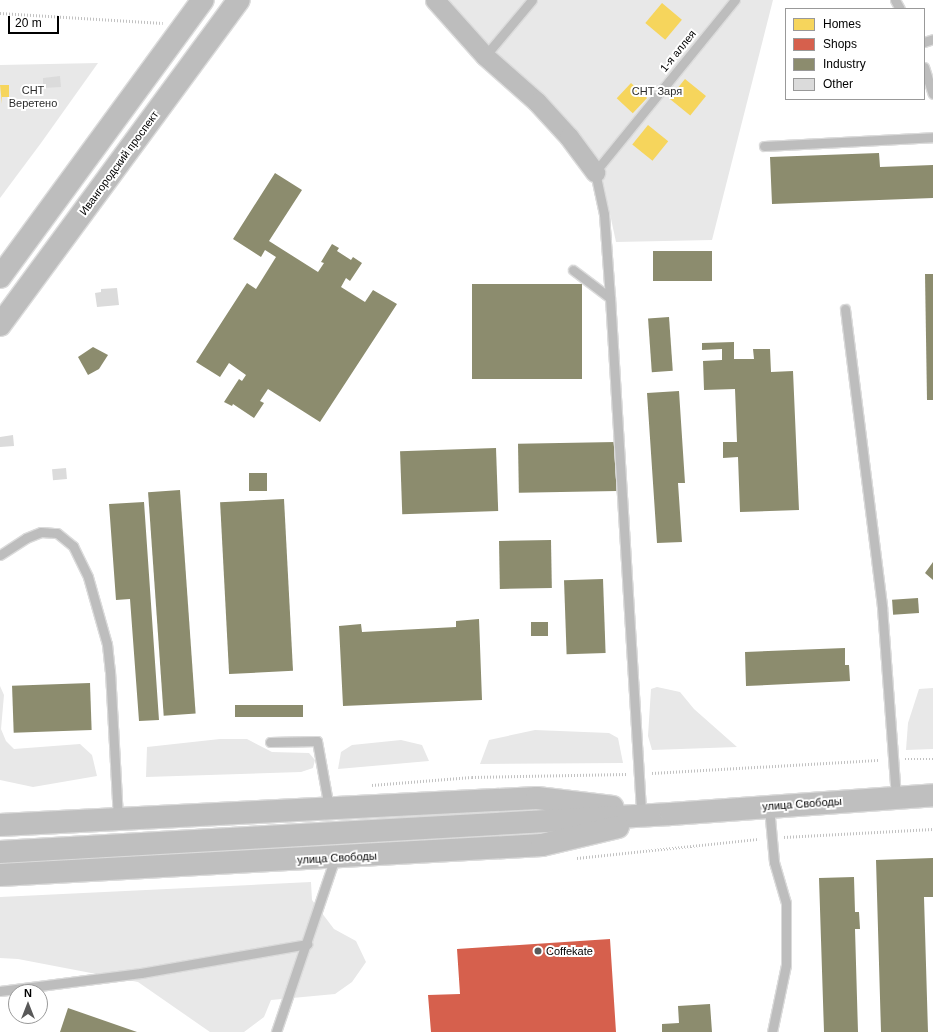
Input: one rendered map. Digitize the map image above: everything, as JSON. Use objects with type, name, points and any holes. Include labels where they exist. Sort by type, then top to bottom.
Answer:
[{"type":"highway","name":"Ивангородский проспект","points":[[0,325],[239,0]]},
{"type":"highway","points":[[0,277],[199,1]]},
{"type":"main road","name":"улица Свободы","points":[[0,852],[671,814],[768,806],[933,796]]},
{"type":"main road","name":"улица Свободы","points":[[0,825],[118,821],[328,808],[537,798],[671,814]]},
{"type":"main road","name":"улица Свободы","points":[[0,875],[335,858],[542,845],[671,814]]},
{"type":"street","points":[[435,0],[485,56],[537,102],[569,137],[595,172]]},
{"type":"lane","points":[[485,56],[532,0]]},
{"type":"lane","name":"1-я аллея","points":[[595,172],[735,0]]},
{"type":"lane","points":[[925,70],[933,94]]},
{"type":"lane","points":[[764,146],[933,137]]},
{"type":"lane","points":[[595,172],[604,214],[641,810]]},
{"type":"lane","points":[[573,270],[610,298]]},
{"type":"lane","points":[[845,309],[882,607],[896,798]]},
{"type":"lane","points":[[0,555],[26,538],[41,532],[57,533],[72,546],[88,576],[107,644],[118,821]]},
{"type":"lane","points":[[270,742],[317,741],[328,808]]},
{"type":"lane","points":[[768,806],[774,862],[786,903],[786,965],[772,1032]]},
{"type":"lane","points":[[276,1032],[335,858]]},
{"type":"lane","points":[[0,991],[140,973],[307,944]]},
{"type":"path","points":[[0,13],[163,23]]},
{"type":"green space","name":"СНТ Заря","points":[[444,0],[773,0],[712,240],[616,242],[601,172]]},
{"type":"green space","name":"СНТ Веретено","points":[[98,63],[41,143],[0,198],[0,65]]},
{"type":"green space","points":[[0,686],[4,695],[1,729],[6,741],[14,749],[80,744],[92,755],[97,776],[33,787],[0,780]]},
{"type":"green space","points":[[657,687],[680,692],[694,709],[737,747],[652,750],[648,736],[651,689]]},
{"type":"green space","points":[[933,688],[933,749],[906,750],[908,723],[919,689]]},
{"type":"green space","points":[[535,730],[609,733],[618,738],[623,763],[480,764],[489,740]]},
{"type":"green space","points":[[220,739],[247,739],[272,752],[309,753],[315,760],[313,768],[301,772],[146,777],[147,747]]},
{"type":"green space","points":[[401,740],[422,745],[429,761],[338,769],[341,752],[352,745]]},
{"type":"green space","points":[[311,882],[312,900],[334,929],[356,941],[366,962],[352,982],[335,994],[271,1000],[264,1017],[244,1032],[210,1032],[138,982],[18,959],[0,958],[0,897]]},
{"type":"building: Homes","points":[[662,3],[682,20],[665,40],[645,23]]},
{"type":"building: Homes","points":[[685,79],[706,96],[690,115],[669,98]]},
{"type":"building: Homes","points":[[631,83],[647,98],[633,113],[617,98]]},
{"type":"building: Homes","points":[[0,85],[9,85],[9,97],[2,97],[2,104]]},
{"type":"building: Homes","points":[[648,125],[668,141],[652,161],[632,144]]},
{"type":"building: Shops","points":[[610,939],[616,1032],[431,1032],[428,995],[460,994],[457,949]]},
{"type":"building: Industry","points":[[879,153],[880,167],[933,165],[933,198],[772,204],[770,157]]},
{"type":"building: Industry","points":[[275,173],[302,190],[269,241],[318,272],[324,263],[321,262],[332,244],[339,248],[337,251],[351,260],[353,257],[362,263],[350,281],[346,278],[341,287],[365,302],[373,290],[397,304],[320,422],[268,389],[260,401],[264,403],[254,418],[233,404],[232,406],[224,402],[239,379],[242,381],[246,375],[229,363],[220,377],[196,362],[247,283],[256,289],[276,257],[265,250],[261,257],[233,239]]},
{"type":"building: Industry","points":[[653,251],[712,251],[712,281],[653,281]]},
{"type":"building: Industry","points":[[925,274],[933,274],[933,400],[927,400]]},
{"type":"building: Industry","points":[[472,284],[582,284],[582,379],[472,379]]},
{"type":"building: Industry","points":[[669,317],[673,371],[652,372],[648,318]]},
{"type":"building: Industry","points":[[734,342],[734,359],[754,359],[753,349],[770,349],[771,372],[793,371],[799,510],[740,512],[738,457],[723,458],[723,442],[737,442],[735,389],[704,390],[703,361],[722,360],[722,349],[702,350],[702,343]]},
{"type":"building: Industry","points":[[93,347],[108,355],[99,369],[88,375],[78,357]]},
{"type":"building: Industry","points":[[679,391],[685,483],[678,483],[682,542],[657,543],[647,393]]},
{"type":"building: Industry","points":[[616,442],[617,491],[519,493],[518,444]]},
{"type":"building: Industry","points":[[496,448],[498,511],[402,514],[400,451]]},
{"type":"building: Industry","points":[[249,473],[267,473],[267,491],[249,491]]},
{"type":"building: Industry","points":[[180,490],[196,713],[164,716],[148,492]]},
{"type":"building: Industry","points":[[284,499],[293,671],[229,674],[220,502]]},
{"type":"building: Industry","points":[[144,502],[159,720],[139,721],[130,599],[116,600],[109,504]]},
{"type":"building: Industry","points":[[551,540],[552,588],[500,589],[499,541]]},
{"type":"building: Industry","points":[[933,562],[933,580],[925,573]]},
{"type":"building: Industry","points":[[603,579],[606,653],[567,654],[564,580]]},
{"type":"building: Industry","points":[[918,598],[919,613],[893,615],[892,600]]},
{"type":"building: Industry","points":[[479,619],[482,700],[343,706],[339,626],[361,624],[362,632],[456,627],[456,621]]},
{"type":"building: Industry","points":[[531,622],[548,622],[548,636],[531,636]]},
{"type":"building: Industry","points":[[845,648],[845,665],[849,665],[850,681],[746,686],[745,652]]},
{"type":"building: Industry","points":[[90,683],[92,730],[14,733],[12,686]]},
{"type":"building: Industry","points":[[235,705],[303,705],[303,717],[235,717]]},
{"type":"building: Industry","points":[[933,858],[933,897],[924,897],[928,1032],[881,1032],[876,860]]},
{"type":"building: Industry","points":[[854,877],[855,912],[859,912],[860,929],[855,929],[858,1032],[824,1032],[819,878]]},
{"type":"building: Industry","points":[[710,1004],[712,1032],[662,1032],[662,1024],[679,1023],[678,1006]]},
{"type":"building: Industry","points":[[68,1008],[137,1032],[60,1032]]},
{"type":"building: Other","points":[[60,76],[61,87],[43,88],[43,78]]},
{"type":"building: Other","points":[[117,288],[119,305],[97,307],[95,293],[101,292],[101,289]]},
{"type":"building: Other","points":[[13,435],[14,446],[0,447],[0,437]]},
{"type":"building: Other","points":[[66,468],[67,479],[53,480],[52,469]]},
{"type":"place","name":"Coffekate","points":[[538,951]]}]
